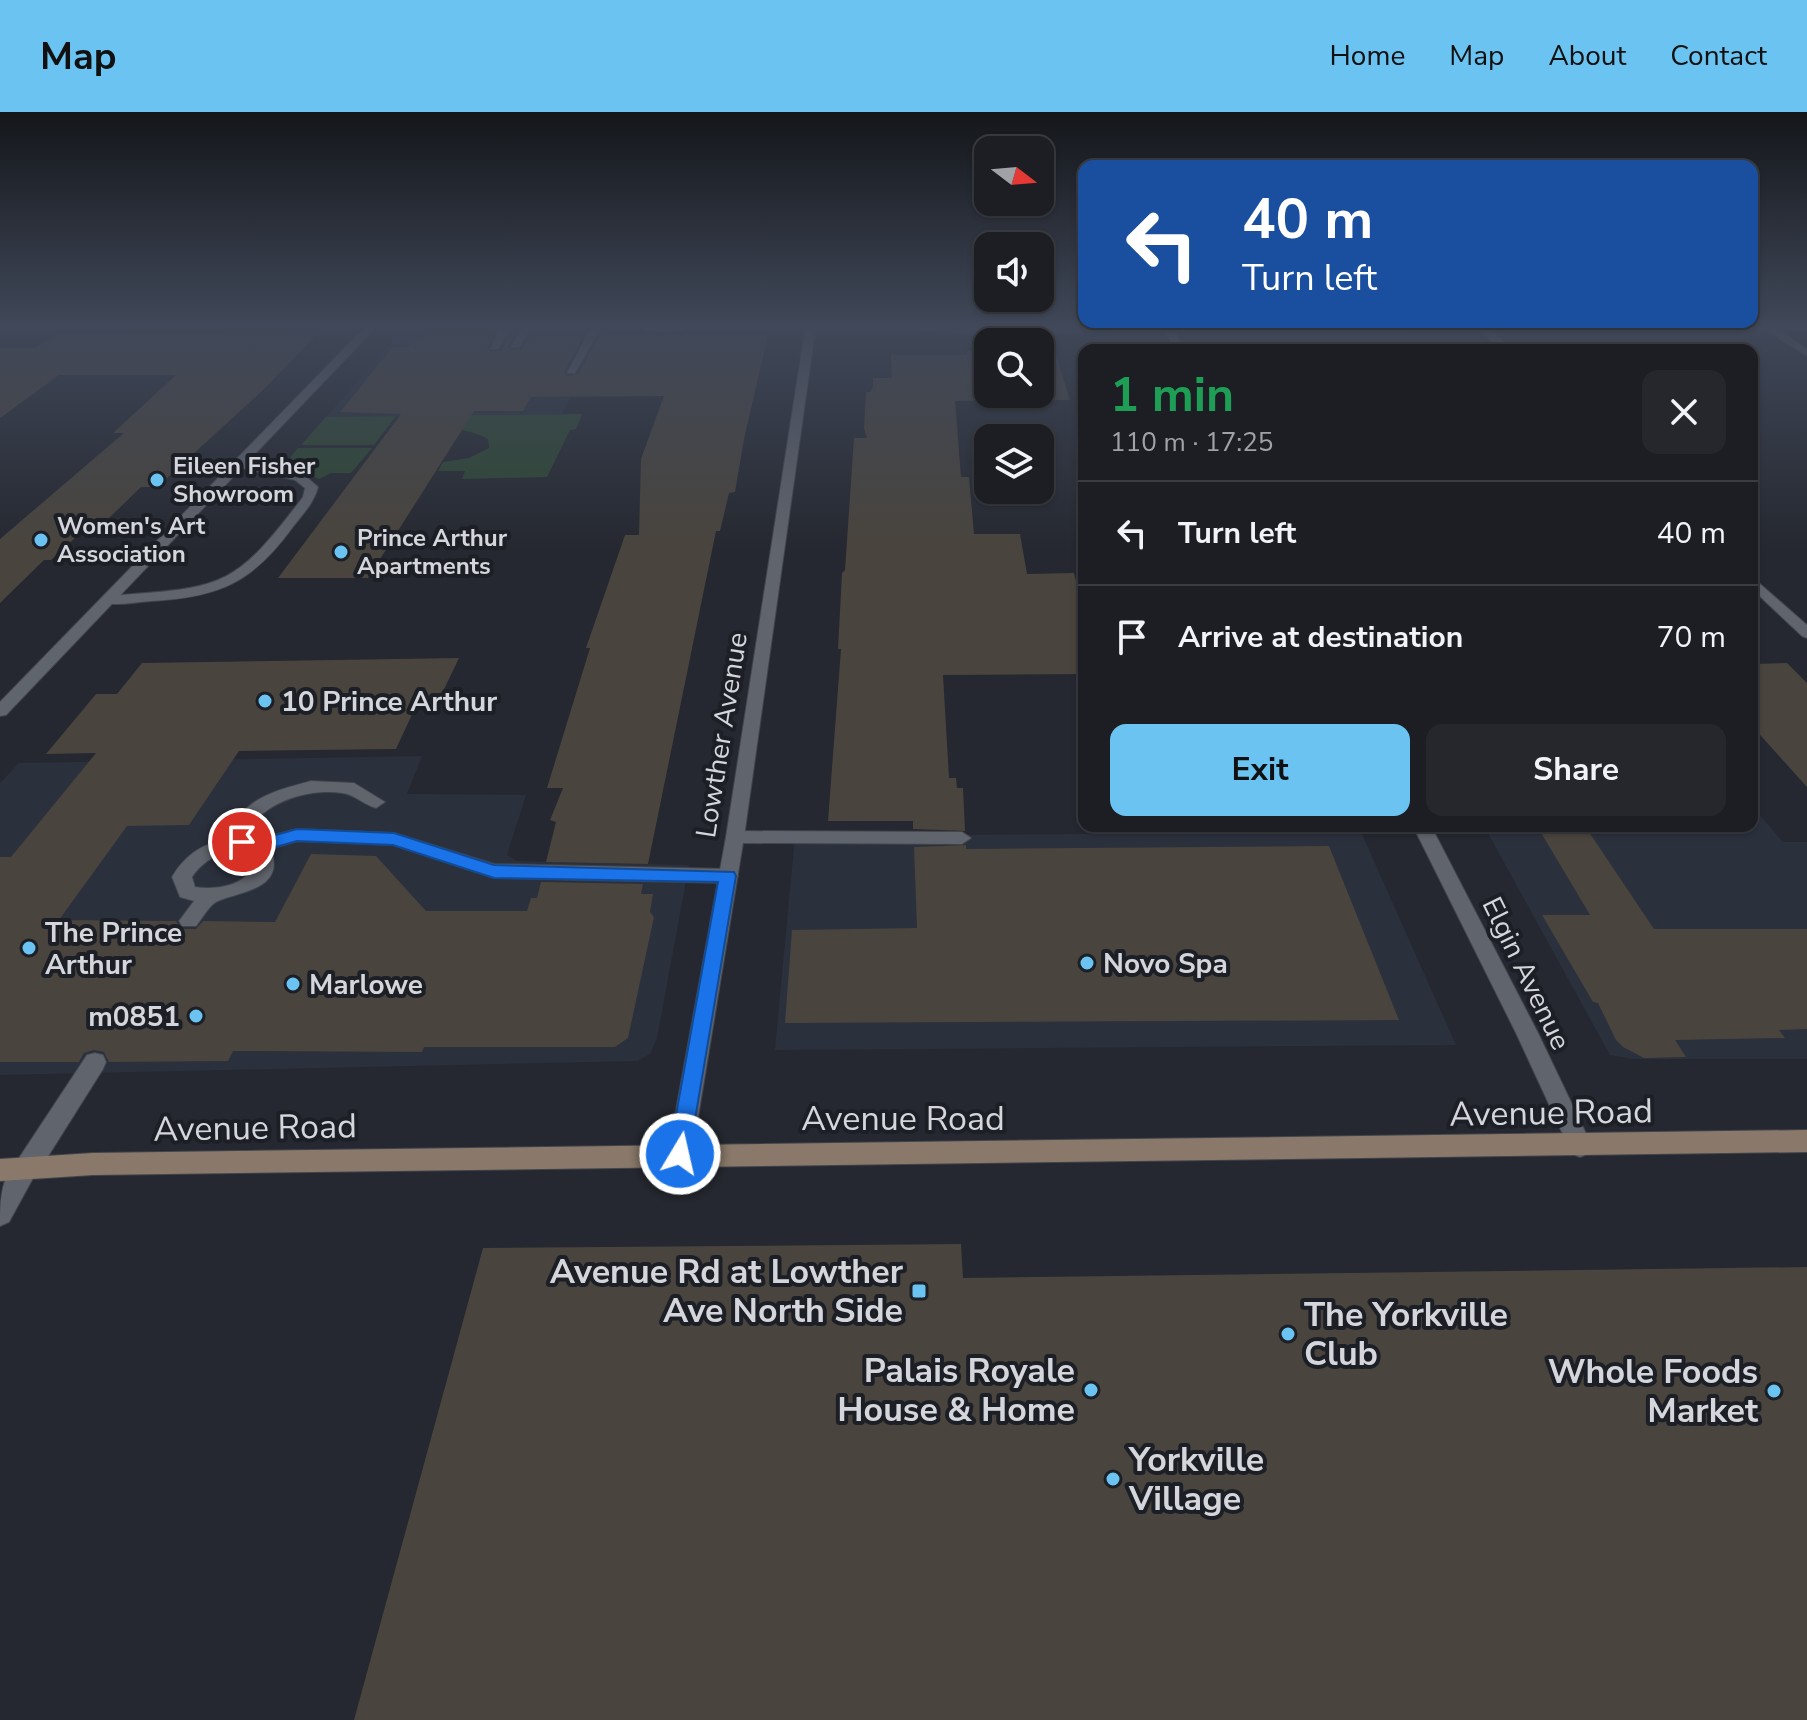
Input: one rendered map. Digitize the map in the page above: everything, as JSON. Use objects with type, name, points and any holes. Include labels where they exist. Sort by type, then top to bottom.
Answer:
[{"type":"main road","name":"Avenue Road","points":[[0,1170],[93,1164],[680,1154],[1807,1141]]},
{"type":"street","points":[[0,711],[300,399]]},
{"type":"street","name":"Lowther Avenue","points":[[680,1154],[735,837],[800,399]]},
{"type":"street","points":[[108,600],[198,592],[236,579],[252,566],[309,497],[312,487],[299,477],[237,463]]},
{"type":"street","points":[[1758,587],[1807,633]]},
{"type":"street","points":[[232,843],[243,820],[270,800],[311,787],[348,787],[376,802]]},
{"type":"street","name":"Elgin Avenue","points":[[1425,832],[1527,1033],[1580,1146]]},
{"type":"street","points":[[258,846],[266,859],[257,876],[235,891],[208,897],[187,892],[182,877],[187,868],[205,852],[232,843],[258,846],[297,835],[394,839],[494,871],[728,876]]},
{"type":"street","points":[[735,837],[962,838]]},
{"type":"street","points":[[189,921],[208,897]]},
{"type":"street","points":[[0,1214],[95,1062]]},
{"type":"shaded area","points":[[342,399],[569,399],[561,415],[326,417]]},
{"type":"shaded area","points":[[422,756],[407,794],[526,795],[507,855],[517,861],[689,865],[657,1038],[650,1054],[637,1061],[0,1075],[0,783],[19,763]]},
{"type":"shaded area","points":[[1758,813],[1783,842],[1807,842],[1807,1059],[1634,1059],[1610,1055],[1487,832],[1758,832]]},
{"type":"shaded area","points":[[1361,832],[1456,1045],[775,1050],[795,836]]},
{"type":"green space","points":[[582,414],[576,429],[570,430],[547,477],[462,479],[465,471],[438,471],[443,462],[469,458],[489,448],[488,439],[402,416]]},
{"type":"green space","points":[[396,416],[374,445],[301,445],[326,417]]},
{"type":"green space","points":[[298,448],[372,448],[351,473],[331,473],[319,479],[285,464]]},
{"type":"building","points":[[0,399],[26,399],[0,418]]},
{"type":"building","points":[[150,399],[253,399],[157,487],[141,487],[109,518],[97,518],[51,560],[44,560],[0,603],[0,539],[124,433],[113,433]]},
{"type":"building","points":[[351,399],[530,399],[523,411],[474,411],[368,578],[278,578],[401,414],[340,412]]},
{"type":"building","points":[[663,399],[753,399],[735,492],[729,493],[720,531],[716,531],[648,864],[546,862],[556,822],[550,820],[563,788],[547,788],[590,648],[586,648],[625,535],[639,535],[641,459]]},
{"type":"building","points":[[866,399],[974,399],[955,401],[961,477],[969,477],[974,534],[1020,534],[1027,574],[1074,573],[1078,589],[1078,674],[943,675],[949,778],[956,778],[957,788],[963,788],[965,831],[913,829],[913,821],[828,821],[841,649],[838,649],[842,573],[845,570],[854,438],[867,438],[864,428]]},
{"type":"building","points":[[459,658],[435,708],[415,708],[396,749],[239,751],[189,825],[127,826],[59,920],[176,921],[182,929],[196,929],[203,921],[275,922],[311,854],[376,856],[426,911],[527,911],[531,898],[537,898],[541,882],[643,884],[641,894],[653,894],[650,912],[654,917],[628,1038],[615,1047],[424,1047],[422,1052],[233,1051],[228,1061],[109,1062],[104,1052],[94,1050],[84,1053],[79,1062],[0,1062],[0,857],[11,857],[96,753],[46,754],[96,694],[117,694],[142,663]]},
{"type":"building","points":[[1787,663],[1807,683],[1807,787],[1758,733],[1758,664]]},
{"type":"building","points":[[1541,832],[1589,832],[1654,929],[1807,929],[1807,1029],[1779,1030],[1785,1038],[1675,1040],[1686,1057],[1644,1058],[1623,1047],[1542,915],[1590,915]]},
{"type":"building","points":[[966,845],[966,849],[1329,846],[1399,1020],[785,1023],[792,930],[917,928],[914,847]]},
{"type":"building","name":"Yorkville Village","points":[[961,1244],[963,1278],[1807,1267],[1807,1720],[354,1720],[483,1248]]},
{"type":"place","name":"Eileen Fisher Showroom","points":[[157,480]]},
{"type":"place","name":"Women's Art Association","points":[[41,540]]},
{"type":"place","name":"Prince Arthur Apartments","points":[[341,552]]},
{"type":"place","name":"10 Prince Arthur","points":[[265,701]]},
{"type":"place","name":"The Prince Arthur","points":[[29,948]]},
{"type":"place","name":"Novo Spa","points":[[1087,963]]},
{"type":"place","name":"Marlowe","points":[[293,984]]},
{"type":"place","name":"m0851","points":[[196,1016]]},
{"type":"place","name":"Avenue Rd at Lowther Ave North Side","points":[[919,1291]]},
{"type":"place","name":"The Yorkville Club","points":[[1288,1334]]},
{"type":"place","name":"Palais Royale House & Home","points":[[1091,1390]]},
{"type":"place","name":"Whole Foods Market","points":[[1774,1391]]},
{"type":"place","name":"Yorkville Village","points":[[1113,1479]]},
{"type":"route","points":[[242,842],[258,846],[297,835],[394,839],[494,871],[728,876],[698,1035],[680,1154]]}]
